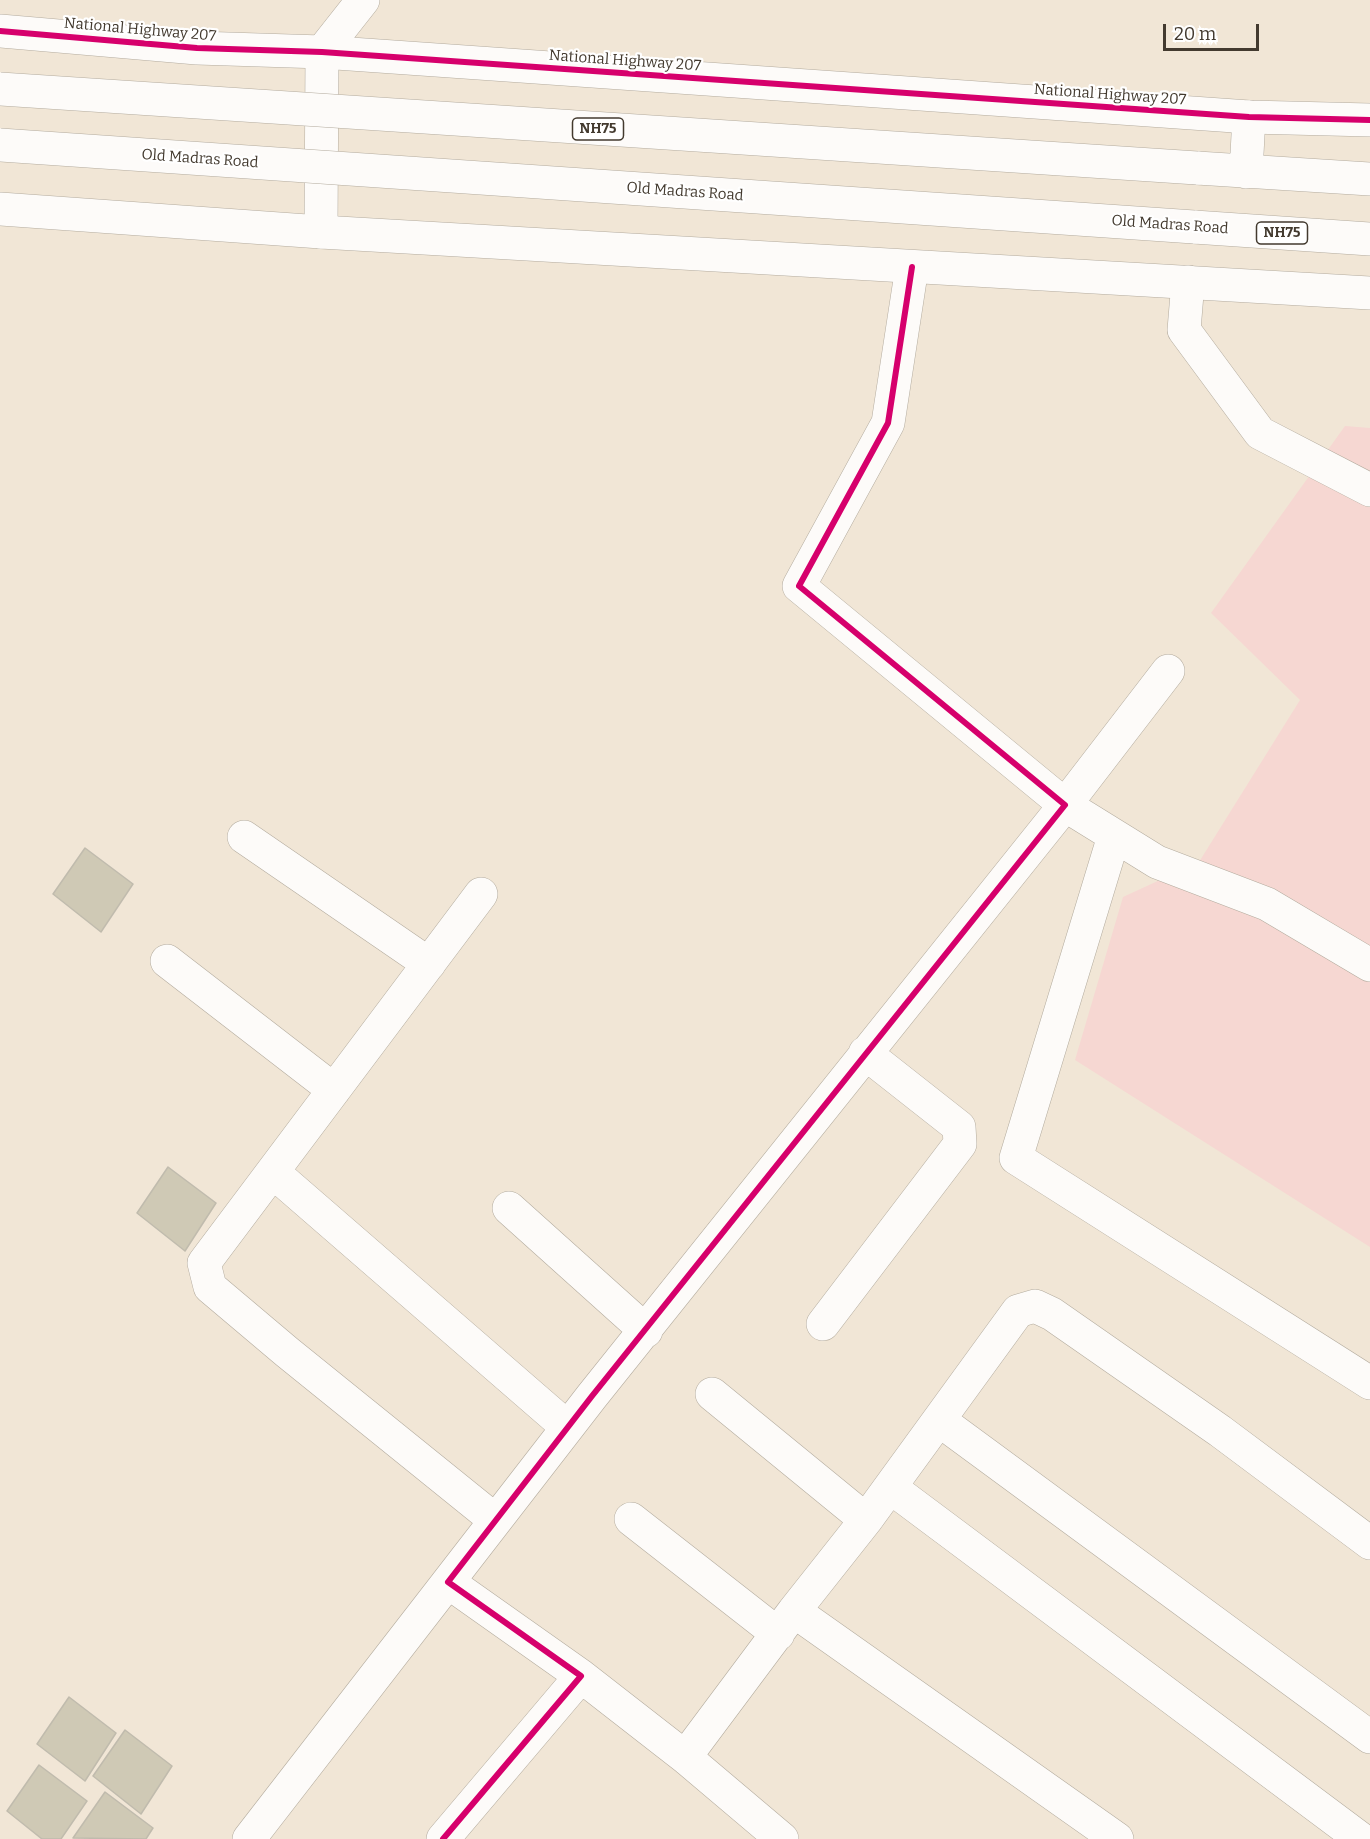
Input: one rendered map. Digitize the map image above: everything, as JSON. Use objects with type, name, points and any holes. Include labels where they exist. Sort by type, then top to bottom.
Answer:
[{"type":"main road","points":[[321,232],[322,52],[363,0]]},
{"type":"main road","name":"National Highway 207","points":[[0,31],[196,48],[322,52],[1249,117],[1370,120]]},
{"type":"main road","name":"NH75","points":[[0,89],[1370,179]]},
{"type":"main road","points":[[1246,172],[1249,117]]},
{"type":"main road","name":"Old Madras Road","points":[[0,146],[1370,239]]},
{"type":"main road","points":[[0,209],[321,232],[1370,293]]},
{"type":"main road","points":[[912,267],[888,423],[799,586],[1065,805],[1157,862],[1267,904],[1370,965]]},
{"type":"main road","points":[[1188,282],[1184,330],[1260,432],[1370,490]]},
{"type":"main road","points":[[249,1839],[567,1427],[1065,805],[1168,671]]},
{"type":"main road","points":[[1114,836],[1016,1158],[1370,1383]]},
{"type":"main road","points":[[244,837],[429,964]]},
{"type":"main road","points":[[481,894],[204,1263],[210,1287],[286,1352],[495,1520]]},
{"type":"main road","points":[[167,961],[334,1090]]},
{"type":"main road","points":[[823,1324],[960,1144],[959,1127],[865,1053]]},
{"type":"main road","points":[[273,1172],[567,1427]]},
{"type":"main road","points":[[508,1208],[646,1330]]},
{"type":"main road","points":[[685,1757],[866,1520],[1018,1311],[1035,1306],[1052,1314],[1220,1431],[1370,1543]]},
{"type":"main road","points":[[712,1394],[866,1520]]},
{"type":"main road","points":[[939,1420],[1370,1737]]},
{"type":"main road","points":[[890,1487],[1361,1839]]},
{"type":"main road","points":[[631,1519],[1117,1839]]},
{"type":"main road","points":[[448,1582],[581,1676],[685,1757],[782,1839]]},
{"type":"main road","points":[[443,1839],[581,1676]]},
{"type":"shaded area","points":[[1345,426],[1370,428],[1370,1247],[1075,1060],[1123,897],[1199,862],[1300,700],[1211,613]]},
{"type":"building","points":[[85,848],[133,884],[101,932],[53,894]]},
{"type":"building","points":[[168,1167],[216,1203],[185,1251],[137,1213]]},
{"type":"building","points":[[69,1697],[116,1733],[85,1781],[37,1744]]},
{"type":"building","points":[[125,1730],[172,1766],[141,1814],[93,1776]]},
{"type":"building","points":[[39,1765],[87,1801],[61,1839],[42,1839],[7,1811]]},
{"type":"building","points":[[105,1792],[153,1828],[146,1839],[73,1838]]},
{"type":"cycle path","points":[[0,31],[197,48],[322,52],[1249,117],[1370,120]]},
{"type":"cycle path","points":[[443,1839],[581,1676],[448,1582],[592,1396],[1065,805],[799,586],[888,423],[912,267]]}]
